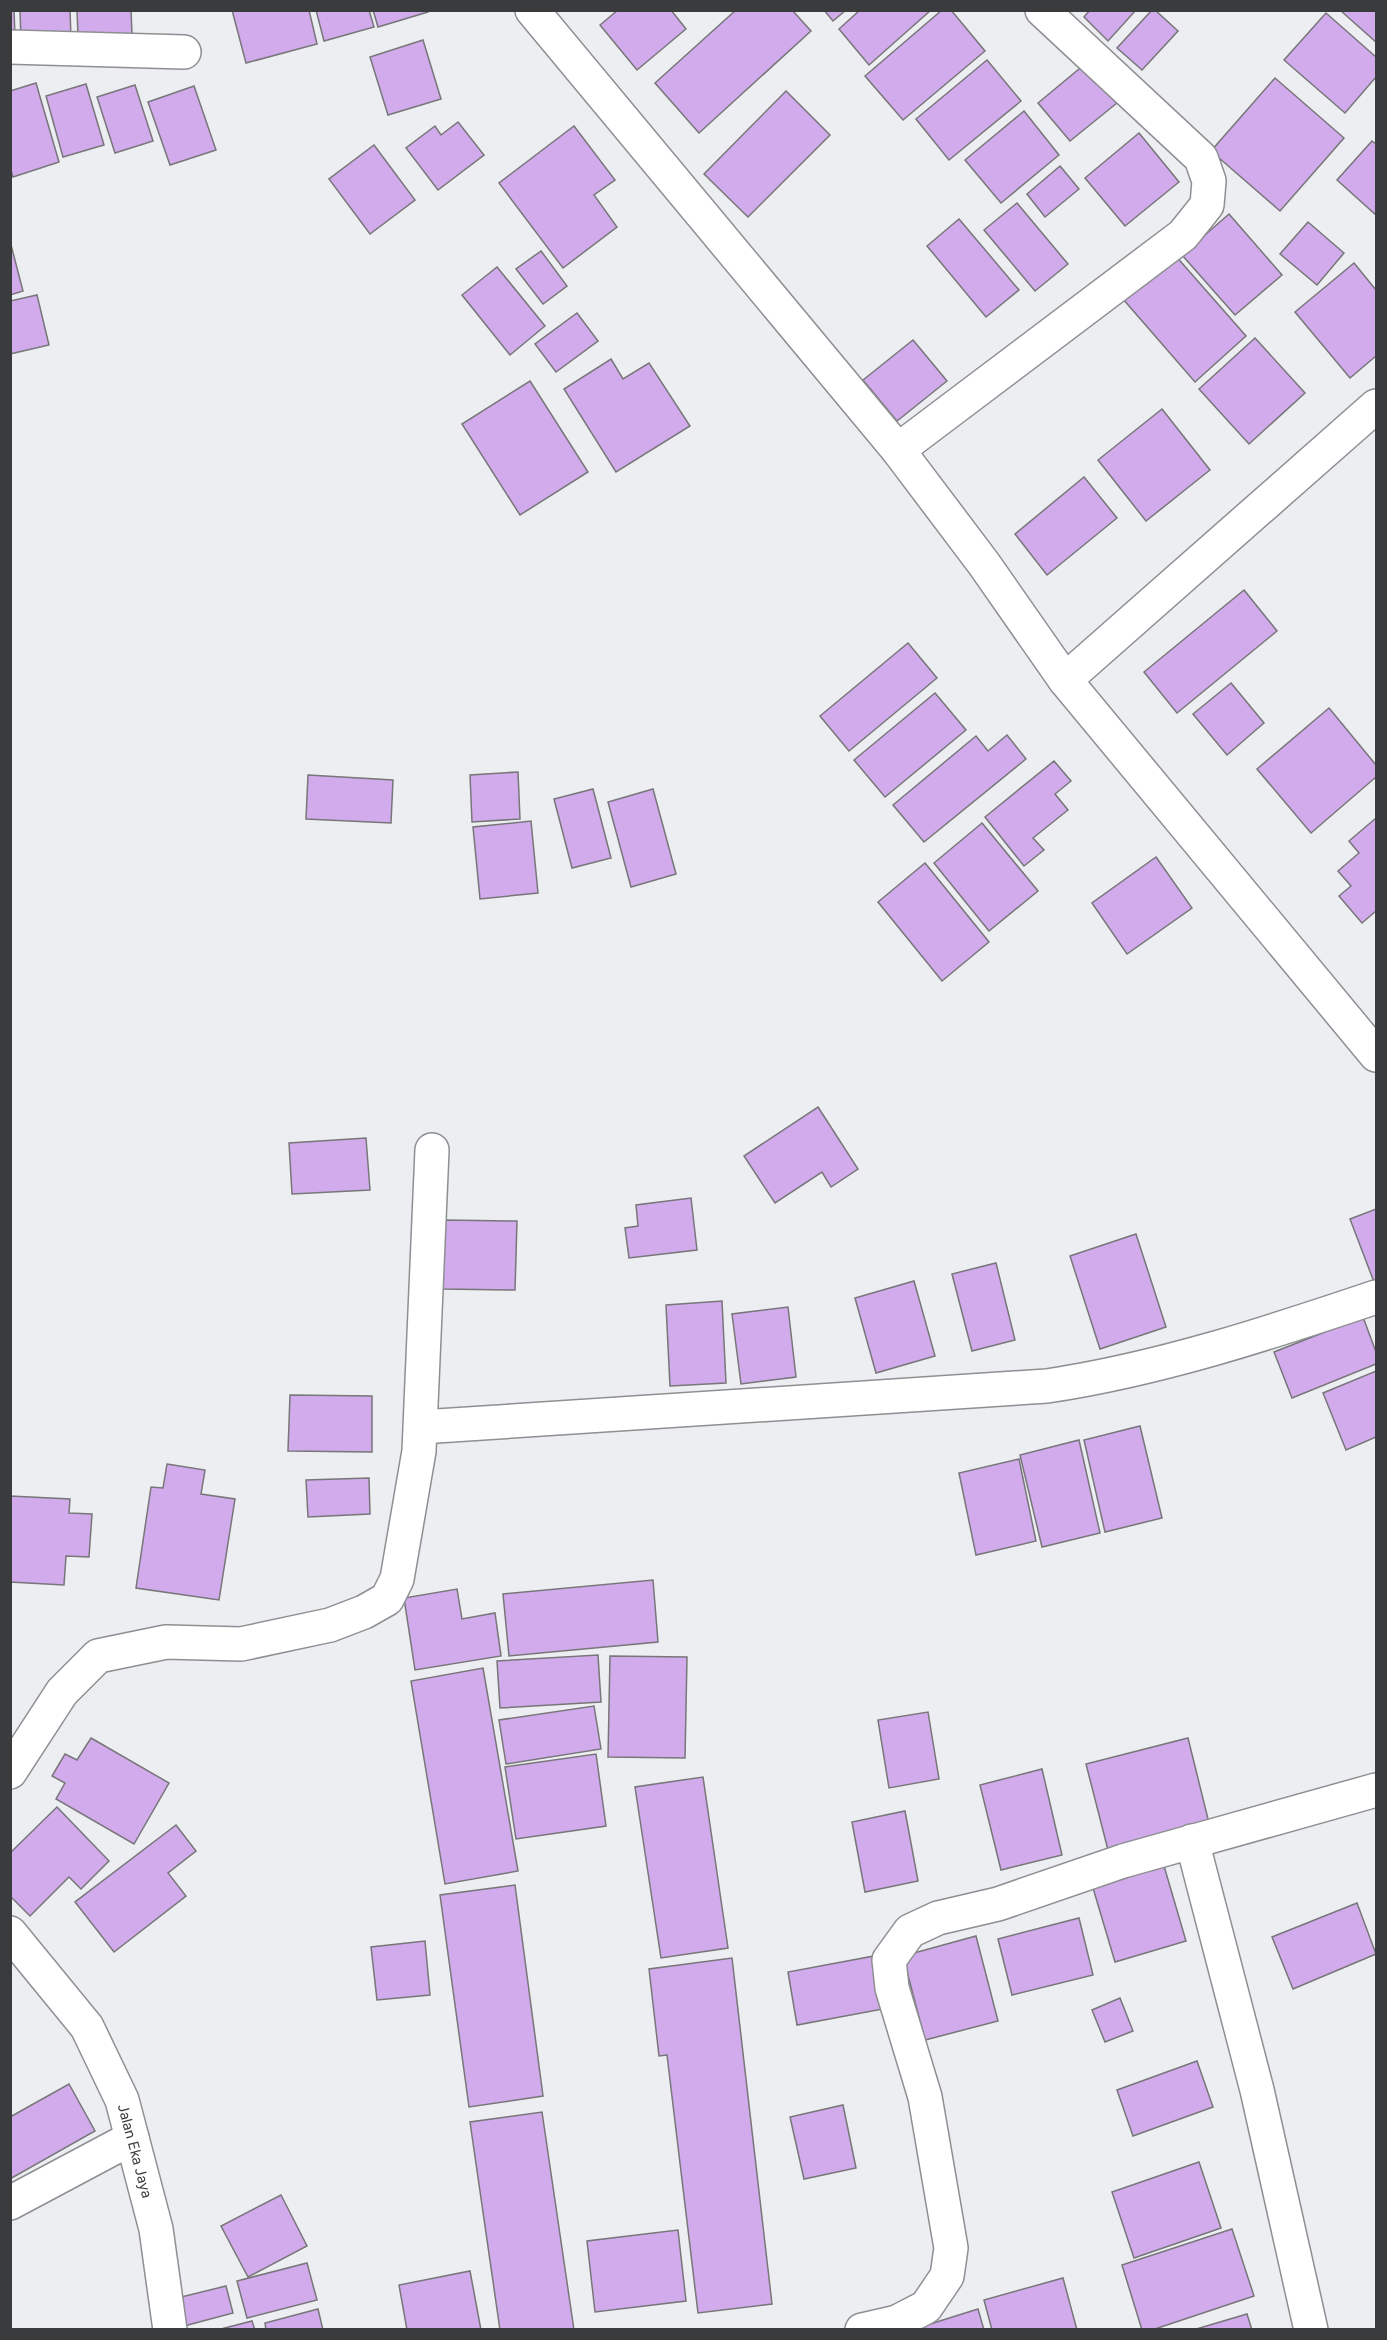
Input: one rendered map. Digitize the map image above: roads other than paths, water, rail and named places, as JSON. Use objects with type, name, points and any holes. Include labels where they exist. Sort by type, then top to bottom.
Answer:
[{"type":"street","points":[[532,10],[898,450],[984,564],[1065,680],[1377,1055]]},
{"type":"street","points":[[898,450],[1183,235],[1207,205],[1209,181],[1201,158],[1042,10]]},
{"type":"street","points":[[10,47],[184,52]]},
{"type":"street","points":[[1065,680],[1377,406]]},
{"type":"street","points":[[10,1773],[62,1692],[98,1656],[166,1642],[241,1644],[330,1625],[364,1612],[387,1599],[397,1580],[419,1452],[432,1150]]},
{"type":"street","points":[[421,1427],[1047,1386],[1089,1380],[1252,1339],[1377,1298]]},
{"type":"street","points":[[862,2330],[897,2322],[926,2307],[947,2276],[951,2248],[925,2097],[892,1988],[889,1960],[910,1931],[938,1918],[998,1904],[1123,1861],[1377,1790]]},
{"type":"street","points":[[1192,1841],[1257,2090],[1311,2330]]},
{"type":"street","name":"Jalan Eka Jaya","points":[[10,1933],[87,2027],[122,2100],[156,2229],[170,2330]]},
{"type":"street","points":[[10,2203],[132,2138]]}]
